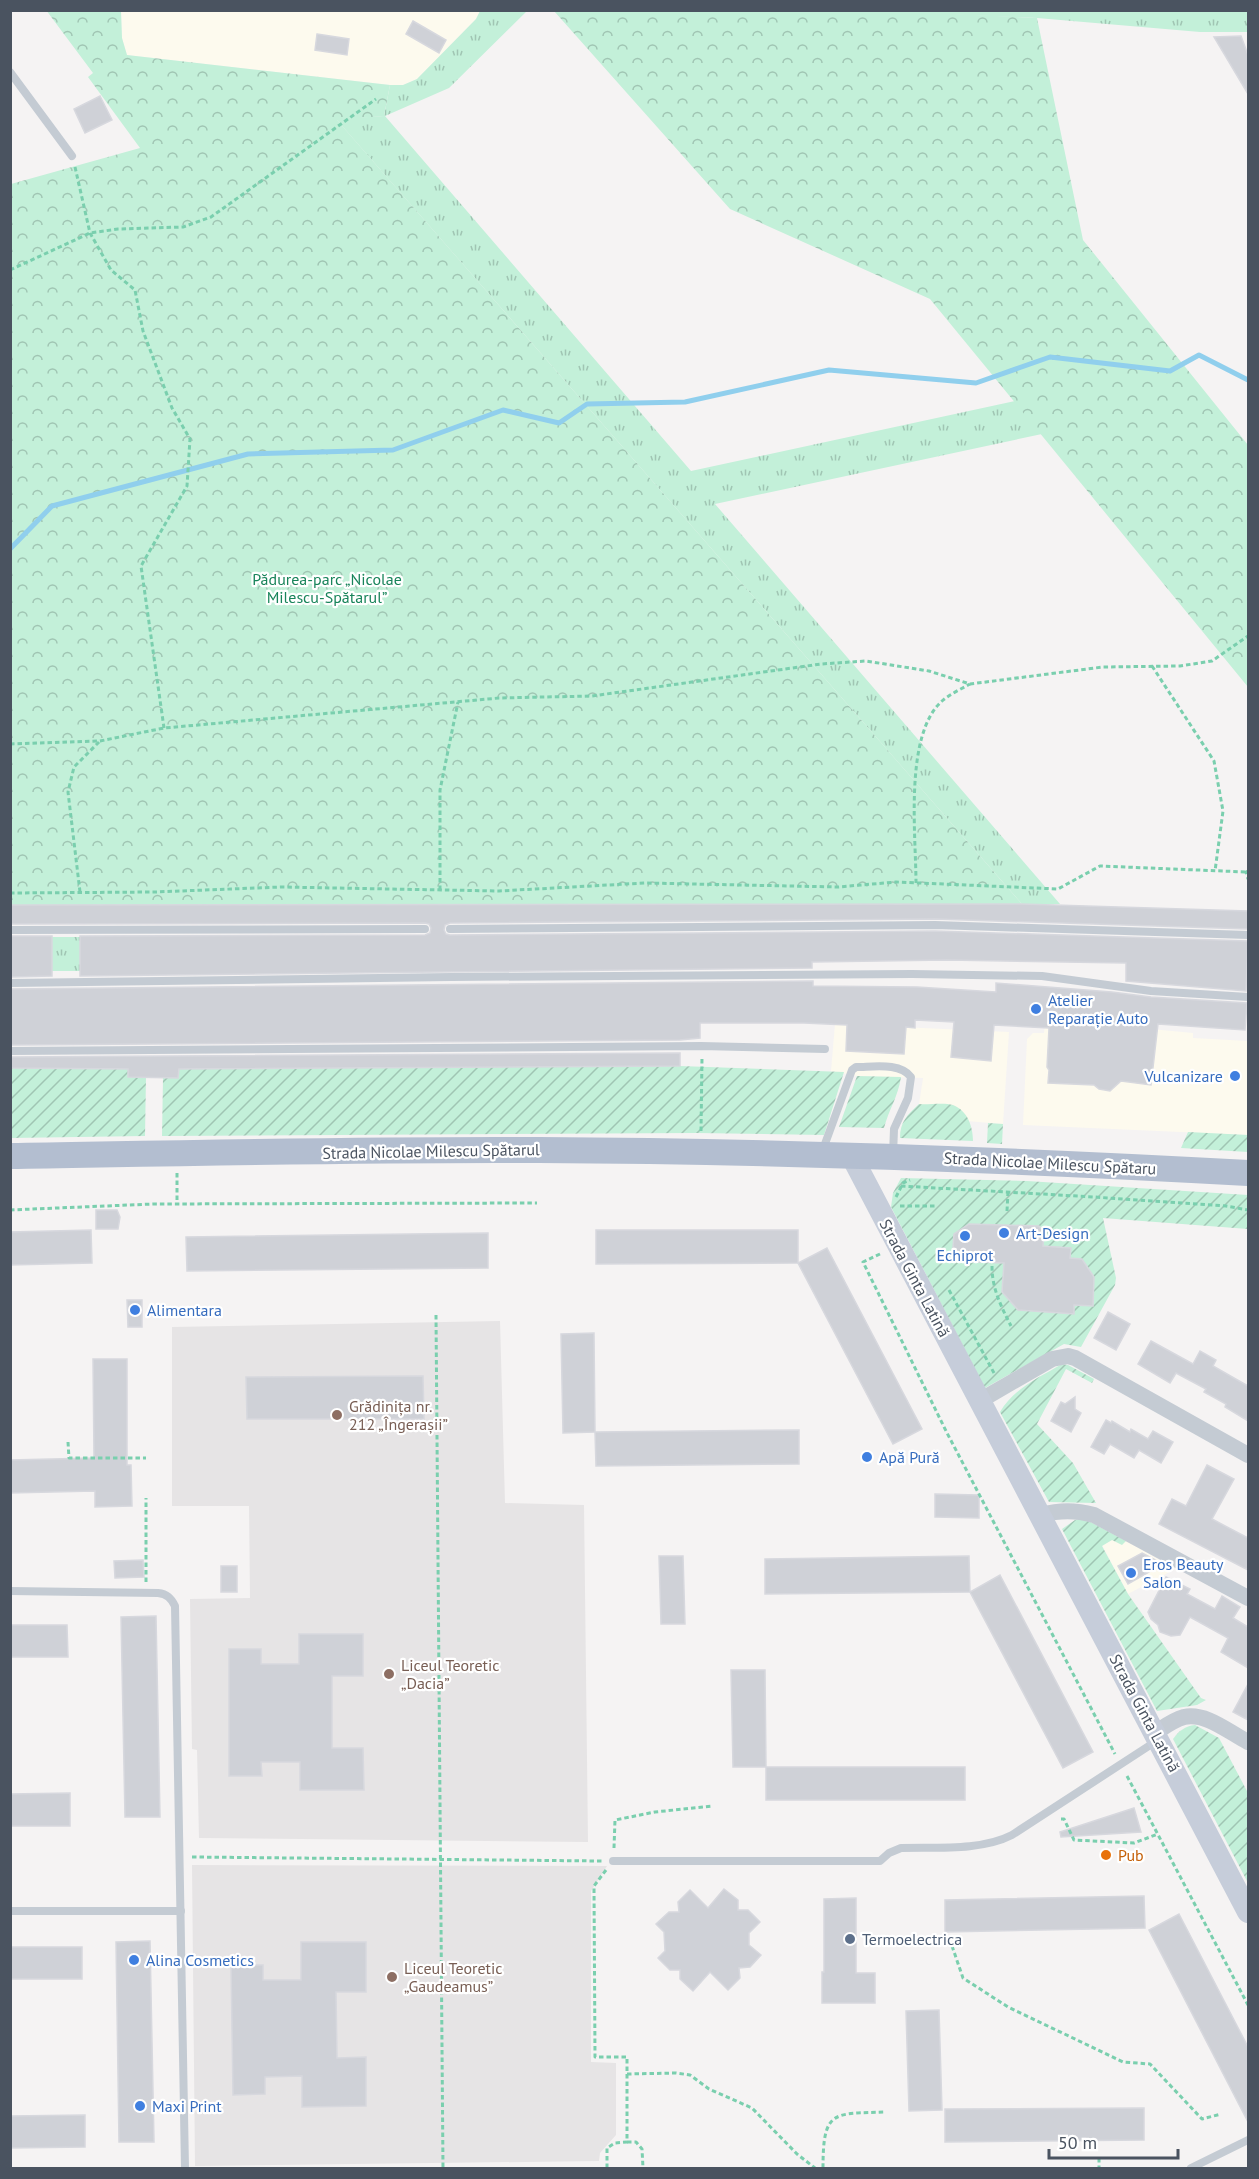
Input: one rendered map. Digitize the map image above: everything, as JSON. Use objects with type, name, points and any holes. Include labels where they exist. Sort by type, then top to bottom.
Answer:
[{"type":"main road","name":"Strada Nicolae Milescu Spătarul","points":[[10,1156],[538,1149],[851,1155]]},
{"type":"main road","name":"Strada Nicolae Milescu Spătaru","points":[[851,1155],[1029,1160],[1248,1173]]},
{"type":"street","name":"Strada Ginta Latină","points":[[851,1155],[1248,1912]]},
{"type":"street","points":[[981,1400],[1052,1359],[1068,1356],[1248,1455]]},
{"type":"street","points":[[1041,1515],[1060,1510],[1080,1511],[1094,1515],[1248,1598]]},
{"type":"street","points":[[1157,1737],[1174,1721],[1184,1717],[1196,1717],[1205,1719],[1248,1742]]},
{"type":"lane","points":[[10,72],[72,156]]},
{"type":"lane","points":[[450,929],[935,925],[1248,935]]},
{"type":"lane","points":[[10,930],[425,929]]},
{"type":"lane","points":[[10,983],[912,974],[1042,976],[1151,991],[1248,997]]},
{"type":"lane","points":[[10,1051],[701,1046],[825,1049]]},
{"type":"lane","points":[[822,1154],[852,1070],[856,1067],[893,1067],[903,1069],[911,1077],[908,1098],[894,1129],[893,1156]]},
{"type":"lane","points":[[10,1591],[146,1592],[166,1595],[175,1606],[185,2169]]},
{"type":"lane","points":[[613,1861],[880,1862],[889,1853],[901,1848],[985,1845],[1001,1841],[1042,1816],[1121,1765],[1157,1737]]},
{"type":"lane","points":[[10,1911],[181,1911]]},
{"type":"lane","points":[[1191,2169],[1248,2140]]},
{"type":"path","points":[[10,270],[90,233],[118,229],[183,227],[212,217],[376,99]]},
{"type":"path","points":[[72,156],[90,233],[111,270],[135,290],[143,331],[172,408],[190,439],[188,486],[141,566],[164,728]]},
{"type":"path","points":[[916,883],[915,768],[924,728],[942,701],[970,684],[1103,667],[1180,666],[1212,661],[1248,636]]},
{"type":"path","points":[[10,744],[100,741],[164,728],[458,702],[592,696],[821,664],[866,661],[929,671],[970,684]]},
{"type":"path","points":[[1152,666],[1214,760],[1223,812],[1215,871]]},
{"type":"path","points":[[440,890],[440,790],[458,702]]},
{"type":"path","points":[[80,892],[68,792],[74,767],[100,741]]},
{"type":"path","points":[[10,893],[155,892],[280,887],[499,891],[645,883],[838,887],[896,882],[1059,889],[1100,866],[1247,871],[1248,879]]},
{"type":"path","points":[[700,1131],[701,1046]]},
{"type":"path","points":[[177,1154],[177,1204]]},
{"type":"path","points":[[898,1212],[895,1206],[896,1195],[903,1183],[912,1179]]},
{"type":"path","points":[[901,1186],[1226,1206],[1248,1210]]},
{"type":"path","points":[[1007,1211],[1008,1192]]},
{"type":"path","points":[[10,1210],[177,1204],[537,1203]]},
{"type":"path","points":[[895,1206],[938,1206]]},
{"type":"path","points":[[889,1250],[863,1262],[946,1431],[1248,2005]]},
{"type":"path","points":[[992,1266],[995,1294],[1011,1326]]},
{"type":"path","points":[[949,1290],[1003,1388]]},
{"type":"path","points":[[436,1315],[443,2169]]},
{"type":"path","points":[[68,1442],[69,1458],[146,1458]]},
{"type":"path","points":[[146,1498],[146,1592]]},
{"type":"path","points":[[627,2142],[627,2057],[595,2057],[594,1886],[613,1861],[615,1820],[655,1812],[713,1806]]},
{"type":"path","points":[[1042,1816],[1065,1819],[1074,1840],[1134,1843],[1158,1834]]},
{"type":"path","points":[[180,1857],[613,1861]]},
{"type":"path","points":[[952,1946],[963,1978],[1008,2007],[1123,2062],[1150,2064],[1202,2120],[1221,2114]]},
{"type":"path","points":[[627,2074],[690,2075],[709,2089],[752,2108],[815,2169]]},
{"type":"path","points":[[823,2169],[824,2133],[831,2122],[841,2115],[886,2112]]},
{"type":"path","points":[[607,2169],[607,2148],[615,2143],[627,2142],[636,2142],[642,2149],[643,2169]]},
{"type":"path","points":[[1099,2158],[1099,2169]]},
{"type":"shaded area","points":[[121,11],[480,11],[476,19],[417,79],[403,85],[390,85],[127,55],[122,38]]},
{"type":"shaded area","points":[[1046,1019],[1193,1033],[1193,1038],[1248,1041],[1248,1135],[1023,1125],[1027,1039],[1033,1033],[1044,1033]]},
{"type":"shaded area","points":[[835,1024],[1009,1032],[1003,1124],[917,1117],[923,1078],[857,1076],[831,1071]]},
{"type":"shaded area","name":"Liceul Teoretic „Dacia”","points":[[500,1321],[505,1503],[584,1505],[588,1842],[199,1838],[197,1750],[192,1749],[190,1599],[250,1598],[249,1506],[172,1506],[172,1327]]},
{"type":"shaded area","points":[[1112,1540],[1126,1541],[1175,1569],[1128,1594],[1102,1545]]},
{"type":"shaded area","name":"Liceul Teoretic „Gaudeamus”","points":[[192,1865],[607,1866],[591,1891],[591,2062],[616,2063],[616,2135],[600,2153],[599,2161],[195,2166]]},
{"type":"green space","name":"Pădurea-parc „Nicolae Milescu-Spătarul”","points":[[46,10],[121,11],[122,38],[127,55],[390,85],[384,116],[337,120],[1022,904],[11,905],[11,184],[140,148],[88,77],[93,73]]},
{"type":"green space","points":[[871,10],[1037,18],[1083,240],[1248,445],[1248,687],[930,299],[730,209],[554,11]]},
{"type":"green space","points":[[480,11],[527,11],[449,88],[385,116],[691,471],[1015,401],[1042,434],[715,504],[1060,904],[1022,904],[336,119],[384,116],[390,85],[403,85],[417,79],[476,19]]},
{"type":"green space","points":[[871,11],[1248,11],[1248,32],[1200,32],[1037,18]]},
{"type":"green space","points":[[52,937],[80,937],[80,971],[52,971]]},
{"type":"green space","points":[[680,1066],[844,1072],[824,1135],[696,1133],[162,1136],[163,1078],[178,1078],[179,1069]]},
{"type":"green space","points":[[10,1068],[128,1069],[128,1077],[146,1077],[145,1136],[11,1138]]},
{"type":"green space","points":[[857,1076],[901,1077],[884,1128],[839,1127]]},
{"type":"green space","points":[[919,1104],[945,1104],[958,1108],[969,1120],[973,1141],[900,1138],[901,1127],[905,1119]]},
{"type":"green space","points":[[988,1123],[1003,1124],[1002,1144],[987,1143]]},
{"type":"green space","points":[[1188,1132],[1248,1135],[1248,1152],[1181,1148]]},
{"type":"green space","points":[[901,1178],[1027,1181],[1248,1195],[1248,1229],[1103,1218],[1116,1278],[1115,1285],[1081,1347],[1064,1344],[985,1388],[891,1207],[893,1193]]},
{"type":"green space","points":[[1062,1364],[1094,1379],[1092,1383],[1066,1369],[1037,1424],[1073,1463],[1096,1503],[1049,1502],[1000,1412],[1012,1396]]},
{"type":"green space","points":[[1083,1518],[1126,1541],[1122,1545],[1112,1540],[1102,1546],[1128,1594],[1201,1698],[1206,1700],[1197,1705],[1157,1711],[1062,1529],[1075,1520]]},
{"type":"green space","points":[[1195,1725],[1219,1738],[1248,1793],[1248,1883],[1173,1739],[1182,1729]]},
{"type":"building","points":[[413,21],[446,40],[439,53],[406,34]]},
{"type":"building","points":[[317,34],[349,39],[347,55],[315,50]]},
{"type":"building","points":[[1241,36],[1248,55],[1248,94],[1214,37]]},
{"type":"building","points":[[100,96],[112,120],[85,133],[74,109]]},
{"type":"building","points":[[1022,904],[1248,911],[1248,929],[935,919],[450,923],[445,925],[444,930],[450,935],[935,931],[1248,941],[1246,991],[1126,981],[1126,963],[947,960],[812,962],[812,968],[80,976],[80,936],[425,935],[430,933],[431,928],[425,923],[10,924],[10,905]]},
{"type":"building","points":[[10,936],[52,936],[52,976],[10,977]]},
{"type":"building","points":[[813,981],[813,986],[917,987],[996,992],[996,983],[1247,1003],[1245,1030],[1158,1024],[1151,1085],[1121,1081],[1110,1091],[1099,1089],[1094,1085],[1048,1083],[1049,1028],[994,1025],[991,1061],[951,1057],[954,1022],[915,1020],[915,1028],[906,1027],[904,1054],[846,1051],[847,1025],[804,1023],[700,1023],[700,1038],[680,1040],[10,1045],[10,989]]},
{"type":"building","points":[[680,1053],[680,1066],[179,1069],[178,1078],[128,1077],[128,1069],[10,1068],[10,1057]]},
{"type":"building","points":[[96,1210],[117,1210],[120,1217],[118,1229],[96,1229]]},
{"type":"building","points":[[969,1224],[1039,1226],[1044,1233],[1043,1246],[1071,1248],[1070,1258],[1082,1259],[1094,1277],[1093,1306],[1074,1305],[1074,1314],[1018,1310],[1002,1292],[1004,1263],[952,1261],[954,1234]]},
{"type":"building","points":[[91,1230],[92,1263],[10,1265],[10,1232]]},
{"type":"building","points":[[596,1230],[798,1230],[798,1263],[596,1264]]},
{"type":"building","points":[[488,1233],[488,1268],[187,1271],[186,1237]]},
{"type":"building","points":[[827,1248],[922,1429],[893,1444],[798,1263]]},
{"type":"building","points":[[127,1300],[142,1300],[142,1327],[128,1327]]},
{"type":"building","points":[[1108,1312],[1130,1324],[1116,1350],[1094,1338]]},
{"type":"building","points":[[594,1333],[595,1432],[563,1433],[561,1334]]},
{"type":"building","points":[[1151,1341],[1193,1364],[1200,1351],[1216,1360],[1213,1366],[1248,1386],[1248,1421],[1225,1407],[1226,1404],[1204,1392],[1206,1389],[1176,1373],[1170,1383],[1138,1364]]},
{"type":"building","points":[[93,1359],[127,1359],[127,1465],[131,1465],[132,1506],[95,1507],[95,1491],[10,1493],[10,1460],[94,1458]]},
{"type":"building","points":[[423,1376],[424,1419],[247,1419],[246,1377]]},
{"type":"building","points":[[1075,1397],[1075,1409],[1081,1413],[1071,1432],[1051,1421],[1061,1402],[1065,1404]]},
{"type":"building","points":[[1106,1420],[1130,1432],[1131,1429],[1148,1439],[1153,1431],[1173,1442],[1161,1463],[1139,1450],[1134,1458],[1110,1444],[1104,1454],[1091,1447]]},
{"type":"building","points":[[799,1430],[799,1464],[596,1466],[595,1432]]},
{"type":"building","points":[[1207,1465],[1234,1479],[1212,1519],[1248,1538],[1248,1570],[1159,1524],[1172,1499],[1186,1506]]},
{"type":"building","points":[[935,1494],[979,1495],[979,1518],[935,1517]]},
{"type":"building","points":[[1142,1553],[1163,1564],[1128,1584],[1118,1566]]},
{"type":"building","points":[[659,1556],[683,1556],[685,1624],[661,1624]]},
{"type":"building","points":[[969,1556],[970,1592],[765,1594],[765,1559]]},
{"type":"building","points":[[143,1560],[144,1577],[115,1578],[114,1561]]},
{"type":"building","points":[[221,1566],[237,1566],[237,1592],[221,1592]]},
{"type":"building","points":[[1000,1575],[1093,1752],[1063,1768],[970,1592]]},
{"type":"building","points":[[1166,1577],[1190,1589],[1187,1594],[1215,1609],[1222,1596],[1240,1607],[1233,1618],[1248,1627],[1248,1668],[1221,1652],[1228,1638],[1190,1617],[1180,1635],[1171,1636],[1160,1632],[1158,1625],[1151,1619],[1148,1612]]},
{"type":"building","points":[[156,1616],[160,1817],[125,1817],[121,1617]]},
{"type":"building","points":[[10,1625],[67,1625],[68,1657],[10,1657]]},
{"type":"building","points":[[299,1634],[363,1634],[363,1676],[332,1676],[332,1748],[363,1748],[364,1790],[300,1790],[300,1762],[261,1762],[262,1776],[229,1776],[229,1649],[261,1649],[261,1664],[299,1664]]},
{"type":"building","points":[[731,1670],[765,1670],[766,1767],[733,1767]]},
{"type":"building","points":[[1248,1684],[1248,1720],[1233,1712]]},
{"type":"building","points":[[766,1767],[965,1767],[965,1800],[766,1800]]},
{"type":"building","points":[[70,1793],[70,1826],[10,1826],[10,1794]]},
{"type":"building","points":[[1134,1808],[1141,1832],[1061,1837],[1060,1832]]},
{"type":"building","points":[[724,1889],[738,1900],[738,1910],[748,1910],[760,1922],[749,1933],[749,1945],[761,1955],[750,1967],[739,1968],[740,1978],[728,1990],[710,1972],[693,1991],[680,1979],[680,1970],[670,1970],[658,1958],[665,1951],[664,1932],[656,1924],[669,1912],[679,1912],[678,1902],[690,1890],[708,1908]]},
{"type":"building","points":[[1144,1896],[1145,1928],[945,1932],[945,1900]]},
{"type":"building","points":[[856,1898],[856,1973],[875,1973],[875,2003],[822,2003],[824,1899]]},
{"type":"building","points":[[1179,1914],[1248,2047],[1248,2122],[1149,1930]]},
{"type":"building","points":[[150,1941],[154,2142],[119,2142],[116,1942]]},
{"type":"building","points":[[301,1942],[366,1942],[366,1992],[336,1992],[337,2058],[366,2057],[366,2106],[302,2107],[302,2076],[265,2077],[265,2094],[233,2095],[231,1965],[263,1965],[263,1980],[301,1980]]},
{"type":"building","points":[[10,1947],[82,1947],[82,1979],[10,1979]]},
{"type":"building","points":[[939,2010],[942,2110],[909,2111],[906,2011]]},
{"type":"building","points":[[1144,2108],[1144,2140],[945,2142],[945,2109]]},
{"type":"building","points":[[85,2115],[85,2147],[10,2148],[10,2116]]},
{"type":"waterway","points":[[10,549],[52,506],[248,454],[393,450],[503,410],[559,423],[587,404],[685,402],[829,370],[976,383],[1050,357],[1170,371],[1199,355],[1248,380]]},
{"type":"place","name":"Atelier Reparație Auto","points":[[1036,1009]]},
{"type":"place","name":"Vulcanizare","points":[[1235,1076]]},
{"type":"place","name":"Art-Design","points":[[1004,1233]]},
{"type":"place","name":"Echiprot","points":[[965,1236]]},
{"type":"place","name":"Alimentara","points":[[135,1310]]},
{"type":"place","name":"Grădinița nr. 212 „Îngerașii”","points":[[337,1415]]},
{"type":"place","name":"Apă Pură","points":[[867,1457]]},
{"type":"place","name":"Eros Beauty Salon","points":[[1131,1573]]},
{"type":"place","name":"Liceul Teoretic „Dacia”","points":[[389,1674]]},
{"type":"place","name":"Pub","points":[[1106,1855]]},
{"type":"place","name":"Termoelectrica","points":[[850,1939]]},
{"type":"place","name":"Alina Cosmetics","points":[[134,1960]]},
{"type":"place","name":"Liceul Teoretic „Gaudeamus”","points":[[392,1977]]},
{"type":"place","name":"Maxi Print","points":[[140,2106]]}]
